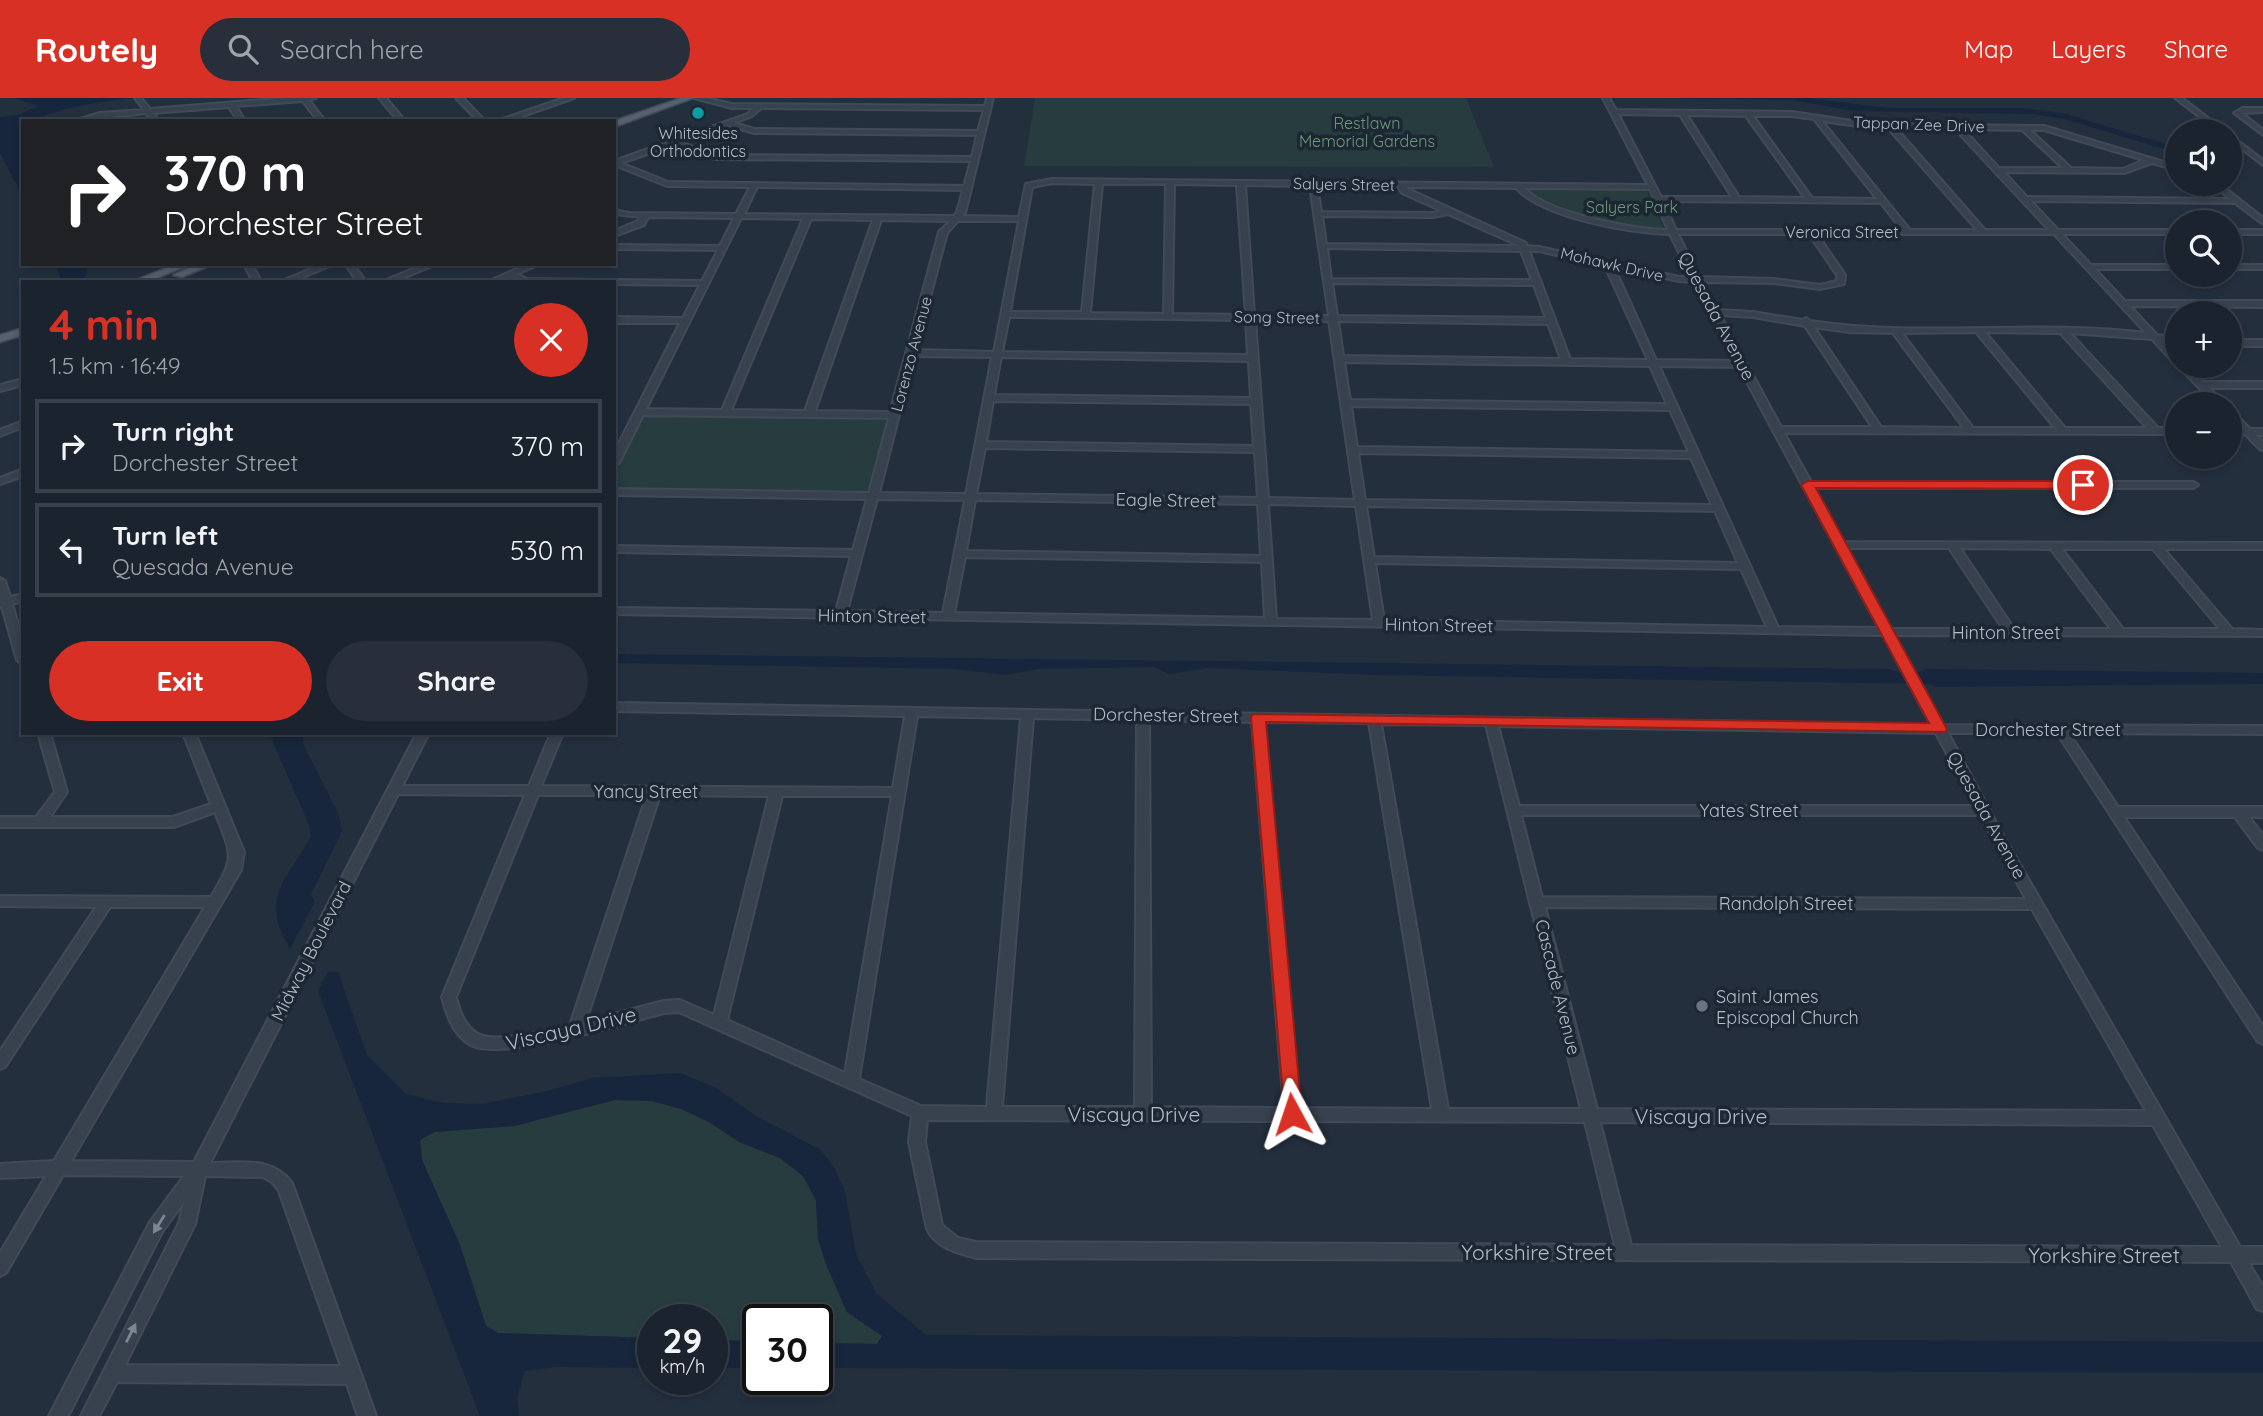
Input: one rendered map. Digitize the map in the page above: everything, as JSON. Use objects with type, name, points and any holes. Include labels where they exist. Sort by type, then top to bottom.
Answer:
[{"type":"main road","points":[[612,119],[681,98]]},
{"type":"main road","points":[[616,123],[670,101],[689,98]]},
{"type":"main road","points":[[142,280],[181,266]]},
{"type":"main road","points":[[164,280],[203,266]]},
{"type":"main road","points":[[0,330],[21,323]]},
{"type":"main road","points":[[0,339],[21,332]]},
{"type":"street","points":[[139,98],[155,119]]},
{"type":"street","points":[[85,119],[100,115],[313,98]]},
{"type":"street","points":[[382,98],[400,119]]},
{"type":"street","points":[[459,98],[480,119]]},
{"type":"street","points":[[537,98],[545,106]]},
{"type":"street","points":[[506,119],[571,98]]},
{"type":"street","points":[[697,98],[719,105],[759,106],[989,103]]},
{"type":"street","name":"Quesada Avenue","points":[[1606,98],[1714,312],[1939,729],[2263,1303]]},
{"type":"street","points":[[2178,98],[2206,119]]},
{"type":"street","points":[[305,99],[320,119]]},
{"type":"street","name":"Lorenzo Avenue","points":[[841,615],[943,233],[961,213],[989,103]]},
{"type":"street","points":[[231,104],[241,119]]},
{"type":"street","points":[[616,163],[755,112],[759,106]]},
{"type":"street","points":[[2262,131],[2236,113],[2263,110]]},
{"type":"street","name":"Tappan Zee Drive","points":[[1614,112],[1748,113],[1815,116],[1890,126],[2057,131],[2165,164]]},
{"type":"street","points":[[1682,113],[1737,200]]},
{"type":"street","points":[[1748,113],[1810,200]]},
{"type":"street","points":[[1815,116],[1908,232]]},
{"type":"street","points":[[727,123],[754,131],[981,133]]},
{"type":"street","points":[[1890,126],[1983,232]]},
{"type":"street","points":[[1957,127],[2059,232],[2165,348]]},
{"type":"street","points":[[2024,128],[2069,170]]},
{"type":"street","points":[[672,142],[715,157],[975,159]]},
{"type":"street","points":[[2242,146],[2263,163]]},
{"type":"street","points":[[1998,170],[2124,171],[2152,160]]},
{"type":"street","points":[[616,163],[667,184],[967,188]]},
{"type":"street","points":[[1086,315],[1099,181]]},
{"type":"street","name":"Salyers Street","points":[[1021,219],[1027,190],[1035,184],[1099,181],[1653,187]]},
{"type":"street","points":[[1168,316],[1170,182]]},
{"type":"street","points":[[1241,183],[1270,622]]},
{"type":"street","points":[[1313,184],[1379,624]]},
{"type":"street","points":[[1401,184],[1405,191],[1518,241],[1524,248],[1566,361]]},
{"type":"street","points":[[616,459],[754,186]]},
{"type":"street","name":"Veronica Street","points":[[1518,186],[1523,194],[1570,214],[1644,231],[2165,232]]},
{"type":"street","points":[[2231,196],[2263,222]]},
{"type":"street","points":[[1658,199],[1884,201]]},
{"type":"street","points":[[2026,199],[2237,201]]},
{"type":"street","points":[[1317,214],[1433,215],[1449,211]]},
{"type":"street","points":[[616,212],[646,215],[1021,219],[948,617]]},
{"type":"street","points":[[616,233],[640,223],[646,215]]},
{"type":"street","points":[[725,413],[808,216]]},
{"type":"street","points":[[809,414],[877,217]]},
{"type":"street","name":"Mohawk Drive","points":[[1322,246],[1524,248],[1554,251],[1669,278],[1774,281],[1820,287],[1836,285],[1841,282],[1841,275],[1811,232]]},
{"type":"street","points":[[2242,232],[2263,232]]},
{"type":"street","points":[[616,247],[722,248]]},
{"type":"street","points":[[1608,263],[1774,630]]},
{"type":"street","points":[[289,280],[325,266]]},
{"type":"street","points":[[391,280],[428,266]]},
{"type":"street","points":[[496,280],[531,266]]},
{"type":"street","points":[[2090,267],[2165,267]]},
{"type":"street","points":[[2242,267],[2263,267]]},
{"type":"street","points":[[510,274],[524,280]]},
{"type":"street","points":[[1327,281],[1537,283]]},
{"type":"street","points":[[616,282],[705,283]]},
{"type":"street","points":[[2122,303],[2263,304]]},
{"type":"street","points":[[1714,312],[1751,313],[1855,329],[2109,330],[2165,338]]},
{"type":"street","name":"Song Street","points":[[1004,314],[1551,321]]},
{"type":"street","points":[[616,320],[686,321]]},
{"type":"street","points":[[1806,321],[1879,430]]},
{"type":"street","points":[[1895,330],[1971,431]]},
{"type":"street","points":[[1978,330],[2063,431]]},
{"type":"street","points":[[2062,330],[2155,431]]},
{"type":"street","points":[[2242,343],[2263,343]]},
{"type":"street","points":[[911,353],[1253,358]]},
{"type":"street","points":[[1339,359],[1742,364]]},
{"type":"street","points":[[2194,378],[2208,392]]},
{"type":"street","points":[[0,388],[21,383]]},
{"type":"street","points":[[2201,385],[2263,385]]},
{"type":"street","points":[[988,398],[1256,401]]},
{"type":"street","points":[[1345,402],[1673,407]]},
{"type":"street","points":[[640,412],[894,415]]},
{"type":"street","points":[[0,433],[21,425]]},
{"type":"street","points":[[2242,427],[2263,447]]},
{"type":"street","points":[[1778,430],[2165,431]]},
{"type":"street","points":[[2242,432],[2263,432]]},
{"type":"street","points":[[980,445],[1259,449]]},
{"type":"street","points":[[1353,450],[1695,455]]},
{"type":"street","points":[[0,481],[21,473]]},
{"type":"street","points":[[1808,485],[2193,485]]},
{"type":"street","name":"Eagle Street","points":[[616,492],[1718,508]]},
{"type":"street","points":[[1840,545],[2156,545],[2261,548]]},
{"type":"street","points":[[1952,545],[2011,632]]},
{"type":"street","points":[[2054,545],[2120,633]]},
{"type":"street","points":[[2156,545],[2229,633]]},
{"type":"street","points":[[616,549],[858,553]]},
{"type":"street","points":[[960,554],[1266,559]]},
{"type":"street","points":[[1369,560],[1745,566]]},
{"type":"street","points":[[0,581],[3,603],[21,654]]},
{"type":"street","points":[[3,603],[21,598]]},
{"type":"street","name":"Hinton Street","points":[[616,611],[1887,632],[2263,633]]},
{"type":"street","name":"Dorchester Street","points":[[616,707],[1939,729],[2263,730]]},
{"type":"street","points":[[851,1080],[912,711]]},
{"type":"street","points":[[994,1113],[1027,713]]},
{"type":"street","points":[[1143,715],[1143,1114]]},
{"type":"street","points":[[1258,717],[1292,1114]]},
{"type":"street","points":[[1374,719],[1441,1115]]},
{"type":"street","name":"Cascade Avenue","points":[[1491,721],[1625,1252]]},
{"type":"street","points":[[2060,729],[2263,1038]]},
{"type":"street","points":[[40,822],[61,792],[45,735]]},
{"type":"street","points":[[0,1268],[216,902],[238,860],[191,735]]},
{"type":"street","name":"Midway Boulevard","points":[[58,1416],[156,1227],[199,1169],[422,735]]},
{"type":"street","name":"Viscaya Drive","points":[[556,735],[449,996],[452,1008],[468,1036],[480,1043],[509,1043],[672,1006],[694,1010],[920,1113],[2158,1118]]},
{"type":"street","name":"Yancy Street","points":[[393,790],[899,792]]},
{"type":"street","points":[[577,1027],[655,791]]},
{"type":"street","points":[[719,1022],[777,791]]},
{"type":"street","points":[[0,822],[174,822],[219,806]]},
{"type":"street","name":"Yates Street","points":[[1513,810],[1984,811]]},
{"type":"street","points":[[2115,812],[2263,812]]},
{"type":"street","points":[[2239,812],[2263,845]]},
{"type":"street","points":[[0,901],[216,902]]},
{"type":"street","points":[[0,1063],[107,901]]},
{"type":"street","name":"Randolph Street","points":[[1536,902],[2036,904]]},
{"type":"street","name":"Yorkshire Street","points":[[920,1113],[917,1142],[934,1229],[953,1244],[976,1250],[2263,1255]]},
{"type":"street","points":[[0,1171],[59,1168],[265,1170],[278,1177],[286,1188],[367,1416]]},
{"type":"street","name":"Midway Boulevard","points":[[90,1416],[187,1224],[199,1169]]},
{"type":"street","points":[[111,1373],[353,1375]]},
{"type":"green space","name":"Restlawn Memorial Gardens","points":[[1035,98],[1466,98],[1494,167],[1024,166]]},
{"type":"green space","name":"Salyers Park","points":[[1529,187],[1646,189],[1664,229],[1629,226],[1594,218],[1528,193],[1524,190]]},
{"type":"green space","points":[[644,414],[890,417],[870,491],[616,488],[616,473]]},
{"type":"green space","points":[[615,1100],[652,1101],[681,1109],[709,1122],[739,1142],[780,1158],[803,1176],[816,1200],[818,1239],[847,1312],[882,1336],[878,1344],[833,1343],[833,1304],[742,1304],[742,1341],[728,1340],[728,1304],[637,1304],[637,1337],[498,1333],[486,1326],[460,1245],[422,1160],[420,1140],[434,1132],[514,1126]]},
{"type":"water","points":[[14,98],[137,98],[83,105],[37,119],[21,119],[21,193],[0,153],[0,117],[18,115],[38,106]]},
{"type":"water","points":[[1664,98],[1809,98],[1888,108],[2021,108],[2062,113],[2165,143],[2165,149],[2064,119],[2033,114],[1853,111],[1792,100]]},
{"type":"water","points":[[56,266],[86,266],[84,280],[61,280]]},
{"type":"water","points":[[616,654],[1891,669],[1909,673],[1926,669],[2263,673],[2263,684],[1936,687],[1930,684],[1377,675],[1207,668],[1169,674],[1154,667],[1037,669],[1005,675],[956,669],[616,663]]},
{"type":"water","points":[[270,735],[304,735],[303,744],[338,813],[342,831],[311,895],[315,902],[290,949],[281,931],[276,903],[285,878],[311,836],[309,825]]},
{"type":"water","points":[[328,971],[338,972],[367,1055],[406,1094],[443,1103],[482,1104],[547,1091],[592,1078],[680,1073],[716,1088],[756,1116],[821,1150],[835,1169],[845,1191],[856,1254],[876,1293],[926,1335],[2263,1342],[2263,1373],[833,1368],[833,1343],[877,1344],[882,1336],[847,1312],[826,1264],[818,1239],[816,1200],[803,1176],[780,1158],[739,1142],[709,1122],[681,1109],[652,1101],[615,1100],[514,1126],[434,1132],[420,1140],[422,1160],[460,1245],[486,1326],[498,1333],[637,1337],[637,1368],[556,1367],[525,1371],[517,1397],[519,1416],[480,1416],[318,991]]},
{"type":"water","points":[[728,1340],[742,1341],[742,1368],[728,1368]]},
{"type":"place","name":"Whitesides Orthodontics","points":[[698,113]]},
{"type":"place","name":"Saint James Episcopal Church","points":[[1702,1006]]},
{"type":"route","points":[[1292,1114],[1258,717],[1939,729],[1808,485],[2083,485]]}]
